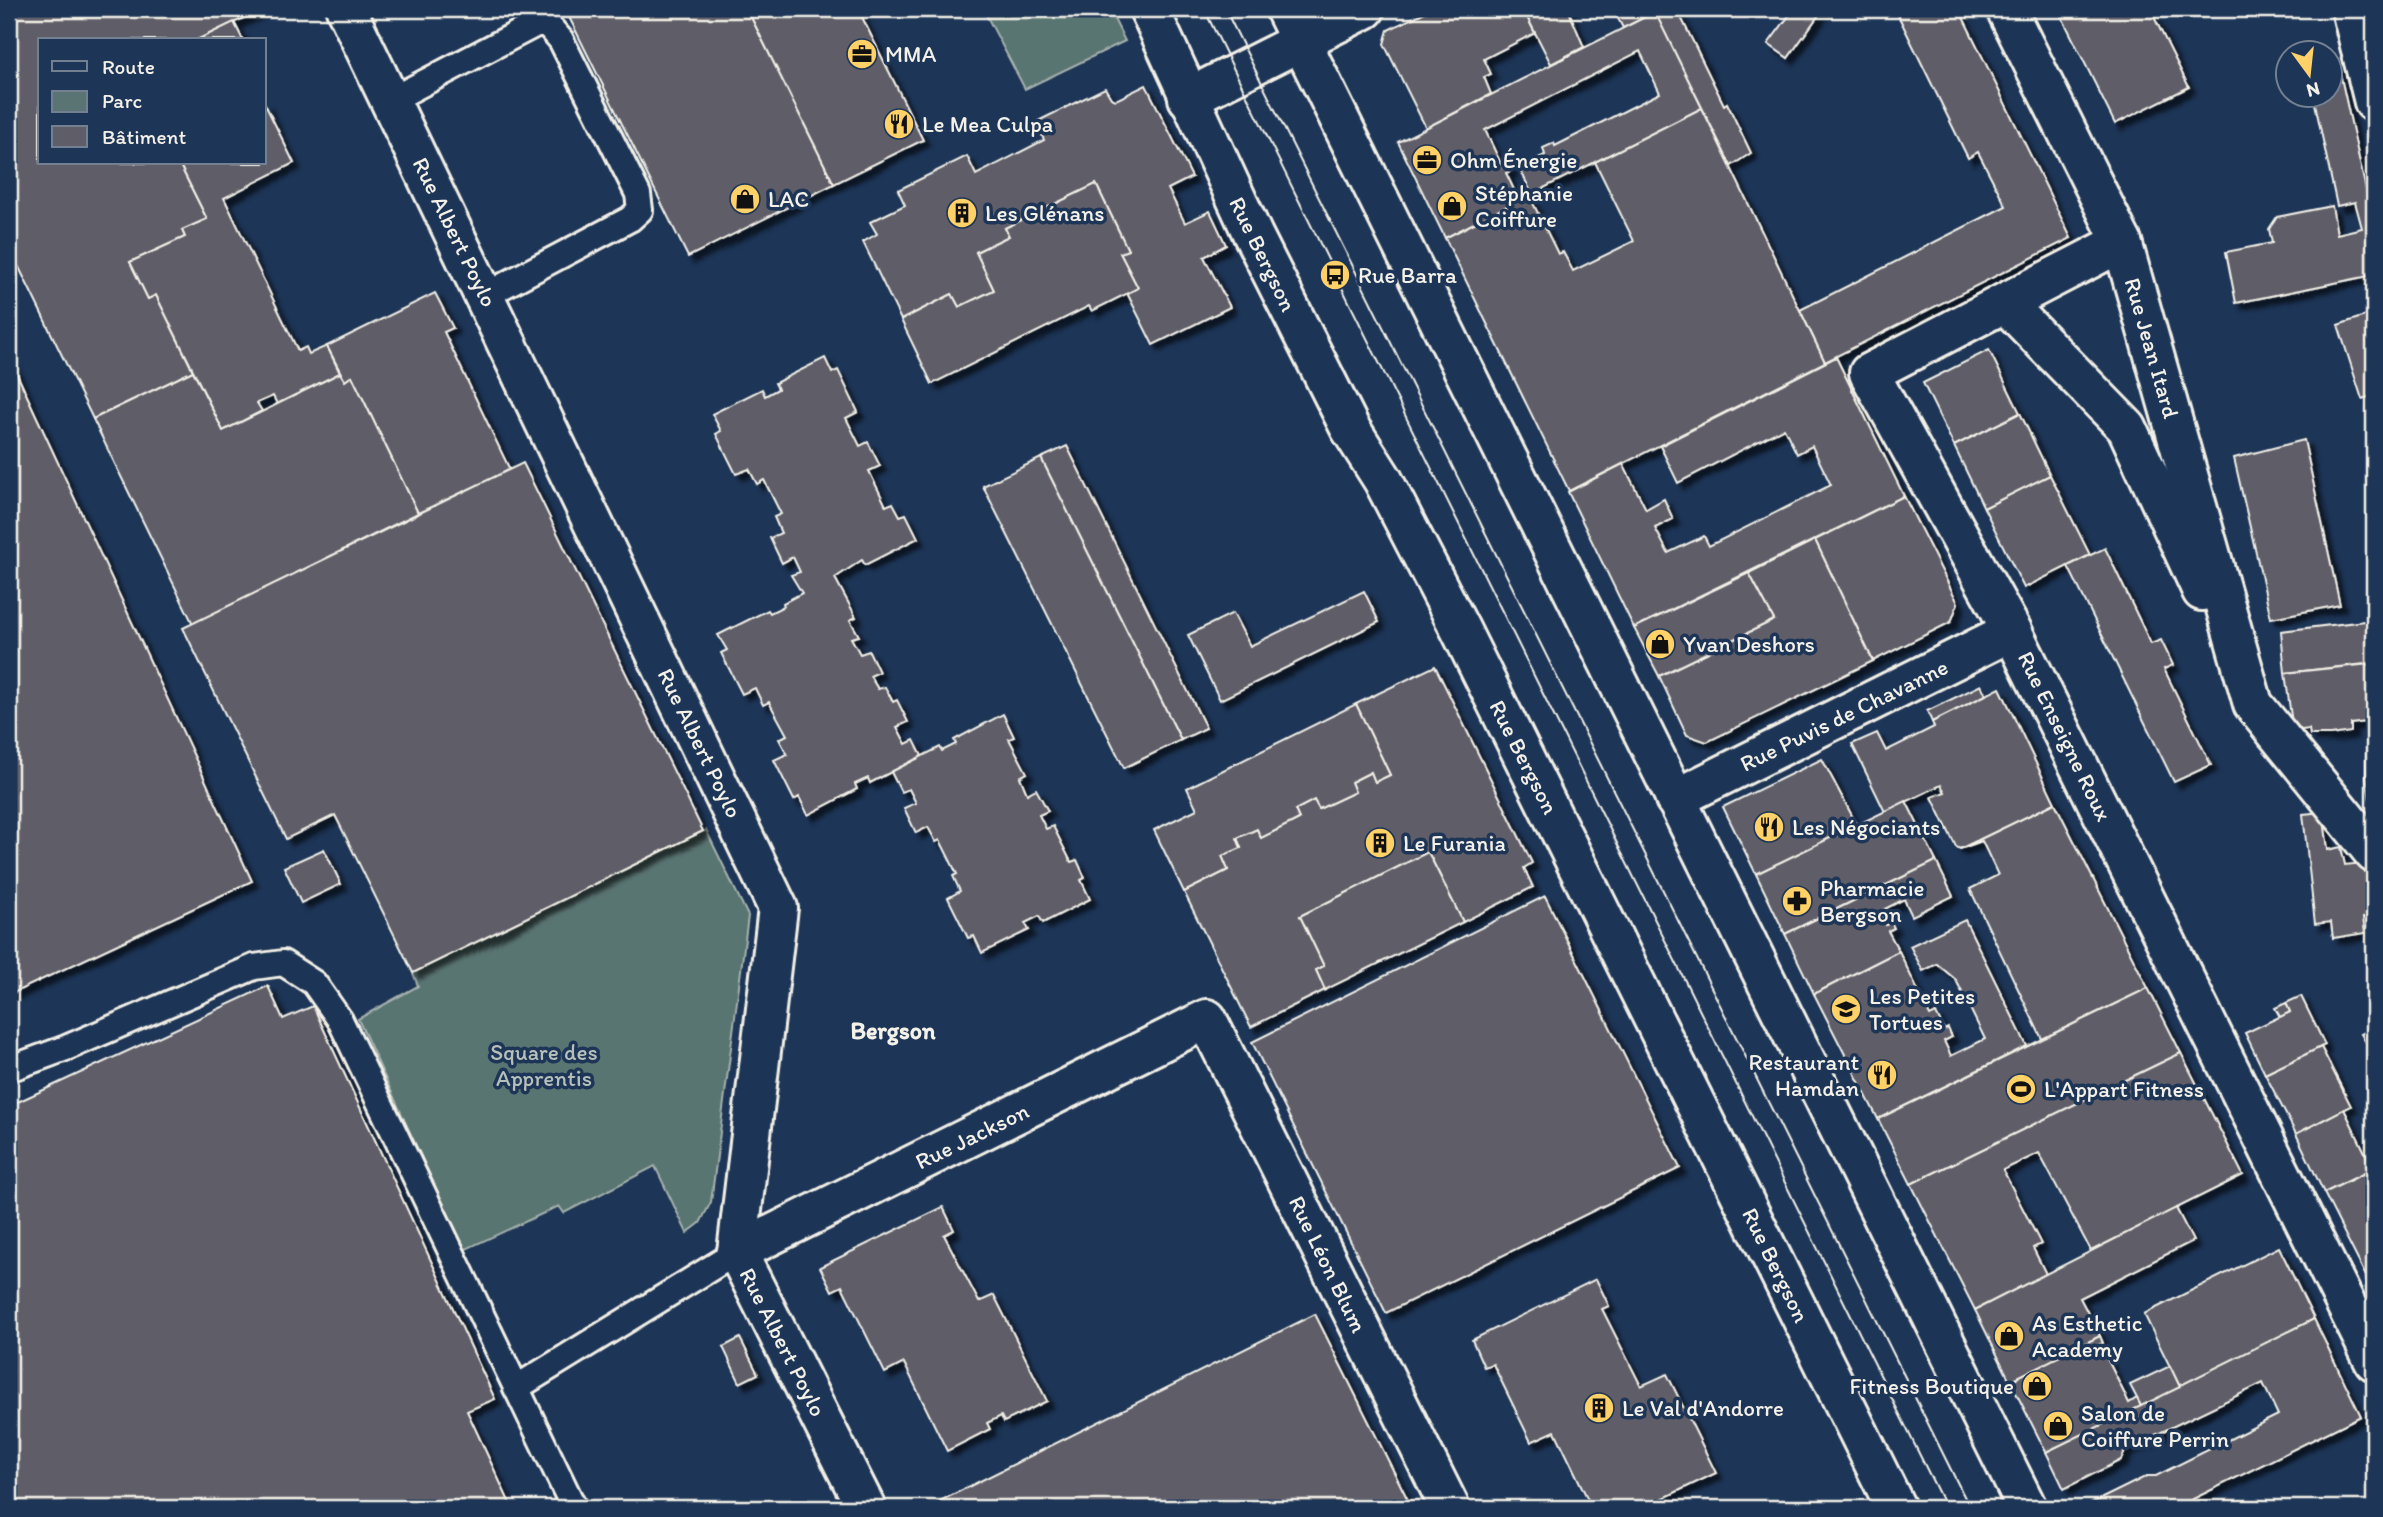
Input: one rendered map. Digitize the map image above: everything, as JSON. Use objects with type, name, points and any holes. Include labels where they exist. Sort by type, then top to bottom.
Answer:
[{"type":"street","name":"Rue Albert Poylo","points":[[346,9],[486,295],[778,908],[737,1252],[866,1508]]},
{"type":"street","name":"Rue Bergson","points":[[1149,9],[1188,98],[1350,428],[1383,480],[1460,629],[1896,1508]]},
{"type":"street","points":[[1188,98],[1293,25],[1365,9]]},
{"type":"street","name":"Rue Jean Itard","points":[[2006,9],[2122,242],[2253,704]]},
{"type":"street","points":[[2351,9],[2374,102]]},
{"type":"street","points":[[1293,25],[2027,1508]]},
{"type":"street","name":"Rue Enseigne Roux","points":[[2122,242],[1869,373],[2012,631],[2374,1361]]},
{"type":"street","name":"Rue Jean Itard","points":[[2004,303],[2127,428],[2253,704],[2374,853]]},
{"type":"street","name":"Rue Puvis de Chavanne","points":[[1675,799],[2012,631]]},
{"type":"street","name":"Rue Jackson","points":[[737,1252],[1207,1019]]},
{"type":"street","name":"Rue Léon Blum","points":[[1207,1019],[1450,1508]]},
{"type":"lane","points":[[391,100],[536,24],[547,24],[561,40],[638,194],[640,209],[631,219],[486,295]]},
{"type":"lane","points":[[9,1069],[66,1048],[254,967],[283,963],[314,982],[340,1020],[574,1508]]},
{"type":"lane","points":[[516,1388],[737,1252]]},
{"type":"green space","points":[[983,9],[1109,9],[1125,41],[1025,89]]},
{"type":"green space","name":"Square des Apprentis","points":[[706,830],[748,916],[711,1202],[700,1223],[687,1233],[655,1166],[564,1213],[559,1206],[464,1250],[358,1019],[418,986],[413,973]]},
{"type":"building","points":[[9,9],[263,9],[201,38],[38,38],[38,164],[180,164],[207,219],[182,230],[185,237],[130,262],[148,299],[156,295],[193,371],[93,419],[9,247]]},
{"type":"building","points":[[565,9],[747,9],[834,184],[688,257]]},
{"type":"building","points":[[747,9],[858,9],[923,140],[834,184]]},
{"type":"building","points":[[1431,9],[1523,9],[1535,33],[1484,59],[1491,74],[1484,77],[1491,94],[1426,128],[1384,44],[1388,30]]},
{"type":"building","points":[[1523,9],[1568,9],[1584,47],[1551,64]]},
{"type":"building","points":[[1613,9],[1653,9],[1655,12],[1623,28]]},
{"type":"building","points":[[1653,9],[1677,9],[1724,105],[1727,103],[1751,153],[1731,166]]},
{"type":"building","points":[[1794,9],[1823,9],[1788,58],[1768,44]]},
{"type":"building","points":[[1895,9],[1959,9],[2071,238],[1825,362],[1800,310],[2006,206],[1978,152],[1968,158]]},
{"type":"building","points":[[2058,9],[2150,9],[2189,87],[2115,124]]},
{"type":"building","points":[[1655,12],[1702,108],[1532,194],[1519,167],[1545,155],[1543,148],[1554,143],[1555,146],[1660,93],[1640,51],[1485,130],[1503,168],[1509,164],[1511,171],[1506,173],[1519,200],[1445,238],[1398,142]]},
{"type":"building","points":[[234,22],[242,38],[201,38]]},
{"type":"building","name":"Les Glénans","points":[[1146,85],[1192,177],[1168,189],[1185,223],[1210,211],[1226,245],[1204,257],[1230,307],[1153,345],[1127,293],[1138,288],[1120,253],[1128,250],[1096,184],[1005,228],[1009,236],[976,252],[994,290],[959,307],[952,294],[901,320],[863,242],[877,234],[870,222],[905,205],[898,190],[967,156],[976,175],[1044,140],[1036,122],[1105,88],[1111,98],[1116,100]]},
{"type":"building","points":[[2344,91],[2374,226],[2374,275],[2236,303],[2226,252],[2272,243],[2269,229],[2277,217],[2332,206],[2337,234],[2362,228],[2355,202],[2337,206],[2316,108],[2344,108]]},
{"type":"building","points":[[266,106],[294,163],[224,198],[298,351],[306,347],[309,354],[327,346],[340,373],[277,404],[273,396],[257,403],[262,411],[223,431],[156,295],[148,299],[130,262],[185,237],[182,230],[207,219],[180,164],[266,164]]},
{"type":"building","points":[[1702,108],[1825,362],[1569,491],[1445,238],[1529,195],[1558,254],[1563,252],[1573,271],[1634,241],[1595,162]]},
{"type":"building","points":[[1096,184],[1128,250],[1120,253],[1138,288],[1092,311],[1089,306],[932,384],[901,320],[952,294],[959,307],[994,290],[976,252],[1009,236],[1005,228]]},
{"type":"building","points":[[435,293],[453,328],[444,332],[510,470],[418,513],[352,376],[345,381],[327,346]]},
{"type":"building","points":[[2374,313],[2374,395],[2362,399],[2338,325]]},
{"type":"building","points":[[1989,350],[2020,413],[1954,446],[1923,383]]},
{"type":"building","points":[[9,357],[252,881],[9,995]]},
{"type":"building","points":[[1836,357],[1904,496],[1634,628],[1568,492],[1623,464],[1646,509],[1664,499],[1673,519],[1655,528],[1668,553],[1704,536],[1709,546],[1831,485],[1812,446],[1797,454],[1784,428],[1678,483],[1660,446]]},
{"type":"building","points":[[825,358],[832,373],[838,370],[858,412],[846,418],[860,446],[868,442],[880,466],[869,471],[886,506],[893,503],[900,516],[906,514],[918,538],[865,565],[862,560],[835,578],[856,617],[850,620],[859,636],[851,638],[860,654],[869,651],[879,672],[870,676],[878,689],[885,687],[893,702],[897,700],[908,722],[897,727],[906,744],[914,740],[922,756],[870,783],[868,778],[855,784],[857,789],[808,815],[799,797],[794,800],[774,760],[787,754],[779,739],[787,735],[769,702],[763,705],[755,688],[742,694],[721,653],[727,650],[718,635],[768,610],[770,613],[784,606],[783,603],[802,593],[791,575],[800,572],[793,557],[782,563],[770,538],[781,533],[774,517],[781,514],[764,480],[757,484],[749,469],[736,474],[716,434],[721,431],[712,414],[762,389],[765,396],[778,389],[775,383]]},
{"type":"building","points":[[193,371],[223,431],[340,373],[345,381],[352,376],[418,513],[193,624],[93,419]]},
{"type":"building","points":[[2020,413],[2050,475],[1984,508],[1954,446]]},
{"type":"building","points":[[2304,440],[2340,605],[2271,618],[2234,458]]},
{"type":"building","points":[[1067,446],[1206,728],[1181,740],[1041,458]]},
{"type":"building","points":[[1041,458],[1181,740],[1124,768],[983,486]]},
{"type":"building","points":[[523,463],[703,831],[413,973],[335,815],[286,839],[183,628]]},
{"type":"building","points":[[2050,475],[2090,555],[2024,588],[1984,508]]},
{"type":"building","points":[[1904,496],[1958,603],[1951,622],[1873,661],[1815,540]]},
{"type":"building","points":[[1815,540],[1873,661],[1707,742],[1687,735],[1659,676],[1774,620],[1749,573]]},
{"type":"building","points":[[2105,548],[2151,644],[2161,640],[2173,665],[2164,669],[2211,765],[2174,782],[2068,566]]},
{"type":"building","points":[[1749,573],[1774,620],[1659,676],[1634,628]]},
{"type":"building","points":[[1364,591],[1379,622],[1220,700],[1188,635],[1233,613],[1250,646]]},
{"type":"building","points":[[2374,620],[2374,663],[2285,673],[2281,631]]},
{"type":"building","points":[[2370,664],[2374,721],[2351,724],[2351,732],[2330,735],[2310,735],[2309,729],[2293,731],[2285,673]]},
{"type":"building","name":"Le Furania","points":[[1435,666],[1532,863],[1524,868],[1533,887],[1463,922],[1428,852],[1300,916],[1324,966],[1316,970],[1325,990],[1251,1027],[1184,892],[1228,870],[1222,856],[1241,848],[1237,838],[1257,829],[1261,838],[1299,819],[1295,810],[1314,800],[1319,809],[1355,792],[1351,782],[1371,772],[1375,782],[1390,775],[1356,704]]},
{"type":"building","points":[[1981,685],[1986,695],[1932,722],[1927,711]]},
{"type":"building","points":[[2000,688],[2055,803],[1960,849],[1956,847],[1932,797],[1945,792],[1941,785],[1885,812],[1852,744],[1877,733],[1886,751],[1934,727],[1932,722]]},
{"type":"building","points":[[1356,704],[1390,775],[1375,782],[1371,772],[1351,782],[1355,792],[1319,809],[1314,800],[1295,810],[1299,819],[1261,838],[1257,829],[1237,838],[1241,848],[1222,856],[1228,870],[1184,892],[1154,830],[1197,809],[1187,788]]},
{"type":"building","points":[[1003,714],[1014,737],[1009,739],[1027,773],[1020,777],[1027,794],[1036,789],[1048,811],[1039,815],[1046,829],[1053,826],[1071,862],[1077,860],[1085,878],[1081,880],[1090,899],[1043,923],[1039,916],[1025,923],[1029,930],[982,953],[974,936],[968,938],[948,898],[960,891],[953,876],[957,874],[940,840],[936,842],[928,827],[916,833],[904,808],[916,803],[909,789],[901,792],[891,772],[940,747],[942,751],[956,744],[954,740]]},
{"type":"building","points":[[2374,721],[2374,800],[2370,800],[2366,775],[2367,722]]},
{"type":"building","points":[[1822,759],[1857,825],[1756,874],[1723,807]]},
{"type":"building","points":[[1906,801],[1936,861],[1785,934],[1756,874]]},
{"type":"building","points":[[2055,803],[2148,988],[2042,1039],[1970,889],[1998,875],[1982,841],[1960,849]]},
{"type":"building","points":[[2323,812],[2328,850],[2341,847],[2345,865],[2374,862],[2374,917],[2363,918],[2365,933],[2333,938],[2331,922],[2315,924],[2303,814]]},
{"type":"building","points":[[324,849],[341,884],[301,903],[284,867]]},
{"type":"building","points":[[1428,852],[1463,922],[1325,990],[1316,970],[1324,966],[1300,916]]},
{"type":"building","points":[[1936,861],[1953,896],[1912,916],[1904,899],[1879,912],[1886,925],[1891,922],[1894,928],[1888,931],[1899,951],[1814,994],[1785,934]]},
{"type":"building","points":[[1545,896],[1680,1168],[1386,1313],[1252,1042]]},
{"type":"building","points":[[1965,920],[2027,1046],[1878,1119],[1814,994],[1899,951],[1930,1016],[1936,1013],[1944,1030],[1948,1028],[1952,1037],[1944,1041],[1951,1056],[1985,1039],[1956,980],[1937,964],[1923,971],[1910,946]]},
{"type":"building","points":[[268,986],[283,1019],[313,1006],[495,1399],[467,1411],[512,1508],[9,1508],[9,1106]]},
{"type":"building","points":[[2148,988],[2181,1053],[1911,1184],[1878,1119]]},
{"type":"building","points":[[2301,996],[2325,1045],[2265,1074],[2245,1033],[2290,1012],[2286,1003]]},
{"type":"building","points":[[2286,1003],[2290,1012],[2280,1017],[2275,1008]]},
{"type":"building","points":[[2374,1028],[2374,1056],[2361,1034]]},
{"type":"building","points":[[2321,1047],[2351,1106],[2296,1134],[2265,1074]]},
{"type":"building","points":[[2181,1053],[2243,1175],[2091,1251],[2039,1153],[2003,1170],[2041,1244],[2033,1248],[2046,1274],[1975,1310],[1911,1184]]},
{"type":"building","points":[[2344,1109],[2373,1169],[2324,1193],[2296,1134]]},
{"type":"building","points":[[2374,1169],[2374,1292],[2324,1193]]},
{"type":"building","points":[[943,1207],[954,1230],[944,1235],[979,1302],[994,1295],[1047,1401],[1004,1422],[1001,1416],[987,1423],[990,1429],[947,1451],[904,1363],[885,1373],[842,1286],[832,1291],[820,1267]]},
{"type":"building","points":[[2176,1208],[2193,1241],[2080,1298],[2100,1336],[2010,1381],[1975,1310]]},
{"type":"building","points":[[2279,1247],[2314,1319],[2180,1387],[2144,1314]]},
{"type":"building","name":"Le Val d'Andorre","points":[[1596,1279],[1609,1306],[1602,1309],[1641,1386],[1667,1374],[1716,1473],[1643,1508],[1592,1508],[1555,1431],[1531,1442],[1493,1364],[1484,1367],[1472,1340]]},
{"type":"building","points":[[1315,1314],[1412,1508],[926,1508]]},
{"type":"building","points":[[2314,1319],[2361,1416],[2175,1508],[2082,1508],[2147,1476],[2156,1476],[2278,1415],[2263,1383],[2126,1449],[2121,1460],[2064,1489],[2046,1452]]},
{"type":"building","points":[[2100,1336],[2103,1343],[2100,1344],[2129,1403],[2137,1398],[2141,1406],[2046,1452],[2010,1381]]},
{"type":"building","points":[[740,1338],[758,1374],[740,1383],[723,1347]]},
{"type":"building","points":[[2170,1366],[2180,1387],[2141,1406],[2130,1385]]},
{"type":"tram line","points":[[1204,9],[1946,1508]]},
{"type":"tram line","points":[[1225,9],[1970,1508]]},
{"type":"place","name":"MMA","points":[[862,54]]},
{"type":"place","name":"Le Mea Culpa","points":[[899,124]]},
{"type":"place","name":"Ohm Énergie","points":[[1427,160]]},
{"type":"place","name":"LAC","points":[[745,199]]},
{"type":"place","name":"Stéphanie Coiffure","points":[[1452,206]]},
{"type":"place","name":"Les Glénans","points":[[962,213]]},
{"type":"place","name":"Rue Barra","points":[[1335,275]]},
{"type":"place","name":"Yvan Deshors","points":[[1660,644]]},
{"type":"place","name":"Les Négociants","points":[[1769,827]]},
{"type":"place","name":"Le Furania","points":[[1380,843]]},
{"type":"place","name":"Pharmacie Bergson","points":[[1797,901]]},
{"type":"place","name":"Les Petites Tortues","points":[[1846,1009]]},
{"type":"place","name":"Restaurant Hamdan","points":[[1882,1075]]},
{"type":"place","name":"L'Appart Fitness","points":[[2021,1089]]},
{"type":"place","name":"As Esthetic Academy","points":[[2009,1336]]},
{"type":"place","name":"Fitness Boutique","points":[[2037,1386]]},
{"type":"place","name":"Le Val d'Andorre","points":[[1599,1408]]},
{"type":"place","name":"Salon de Coiffure Perrin","points":[[2058,1426]]},
{"type":"district","name":"Bergson","points":[[893,1031]]}]
